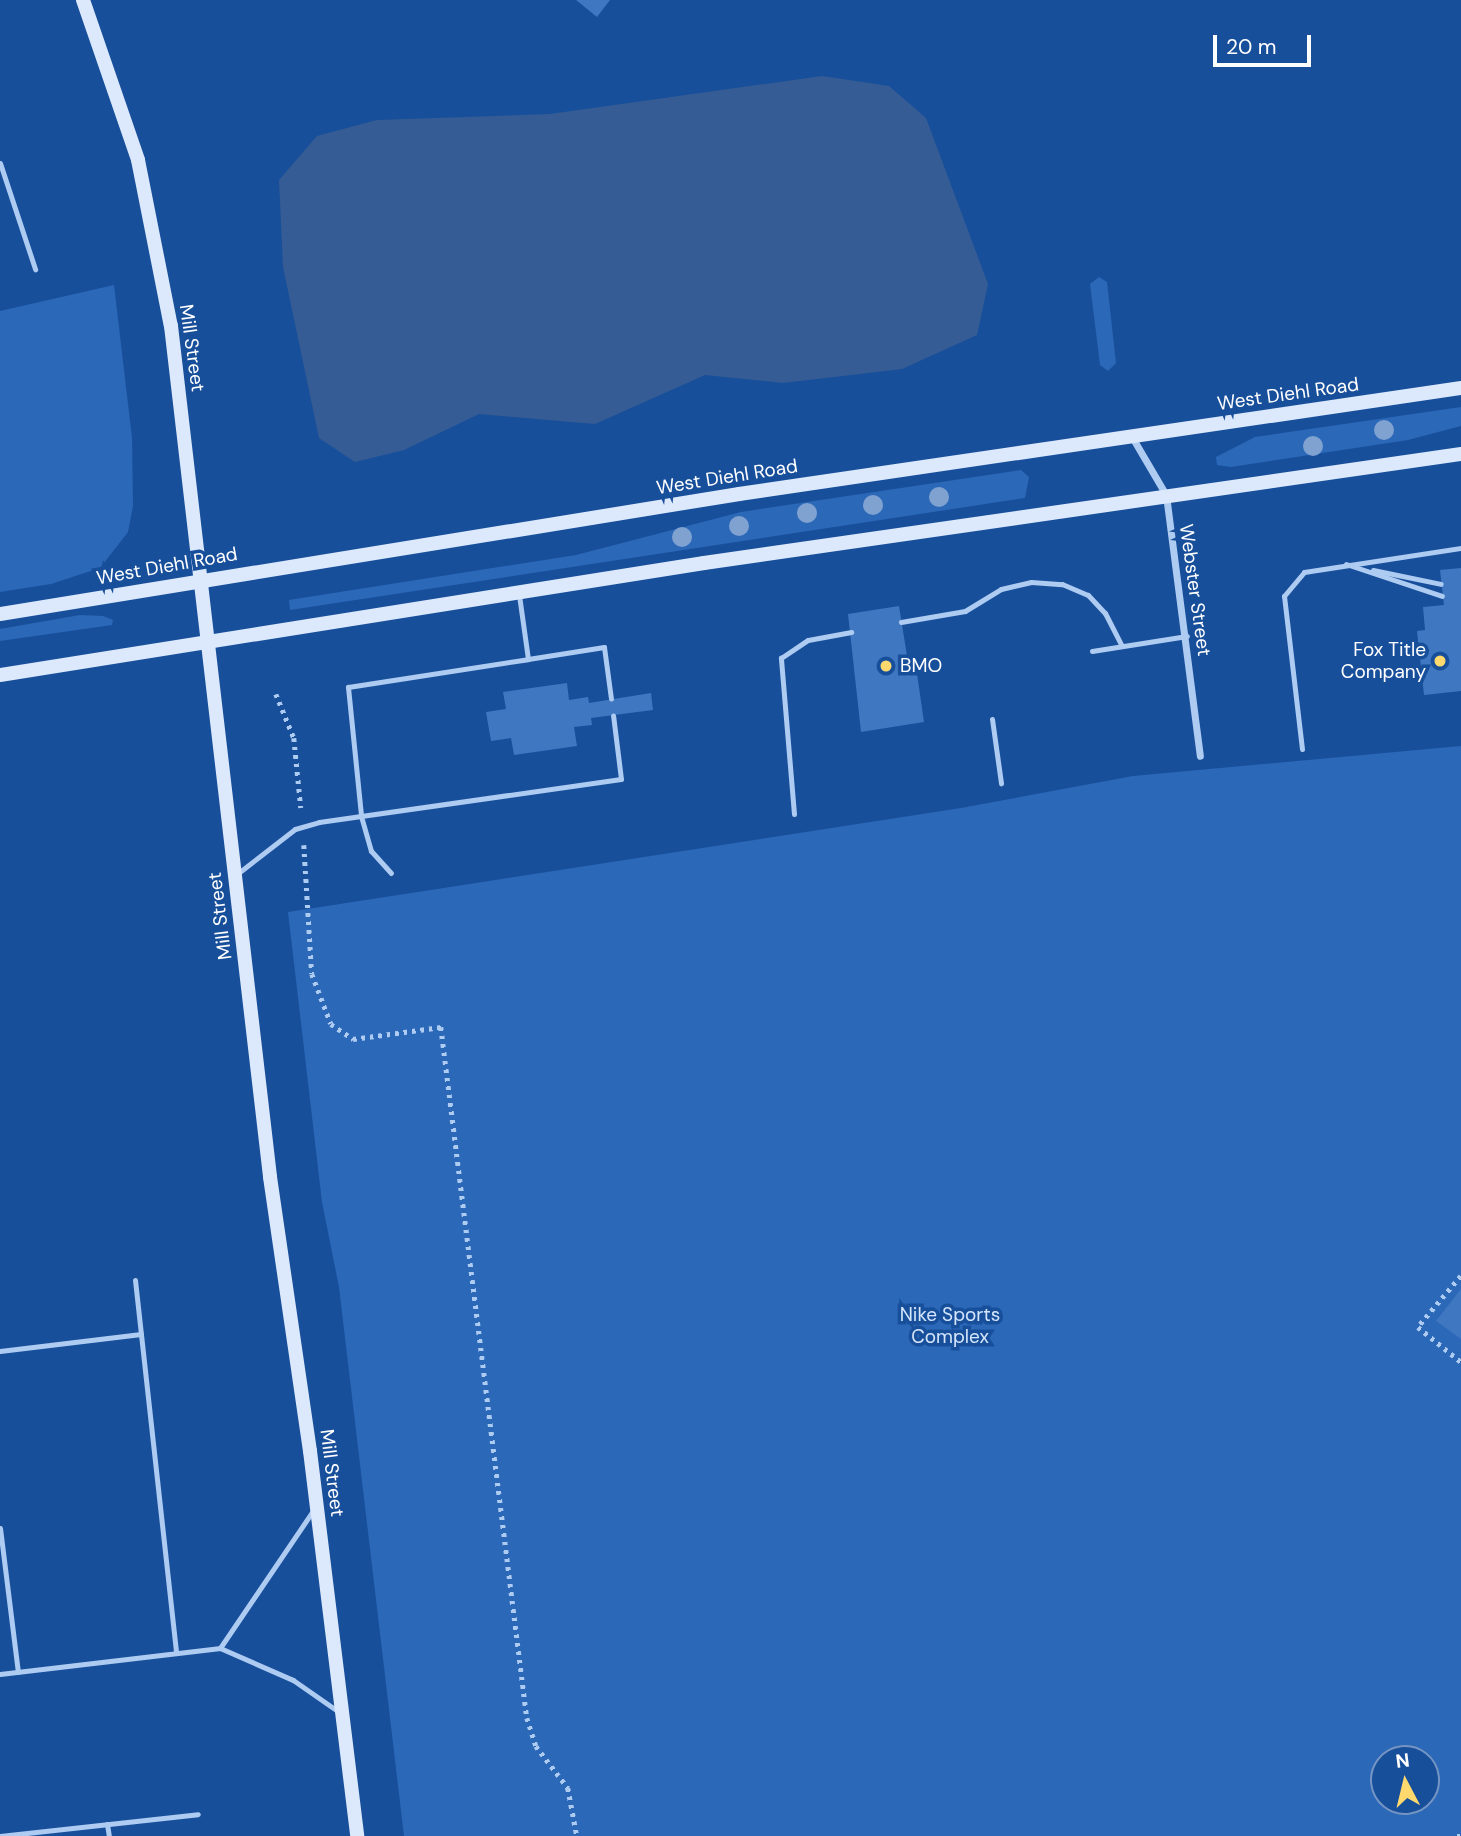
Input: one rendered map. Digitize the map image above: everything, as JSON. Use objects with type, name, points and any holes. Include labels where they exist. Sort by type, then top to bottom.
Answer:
[{"type":"street","name":"Mill Street","points":[[83,0],[127,122],[154,229],[171,326],[270,1177],[317,1506],[357,1836]]},
{"type":"street","name":"West Diehl Road","points":[[0,614],[200,580],[1461,388]]},
{"type":"street","name":"Webster Street","points":[[1131,437],[1166,495],[1200,756]]},
{"type":"street","points":[[0,675],[519,592],[1166,495],[1461,454]]},
{"type":"lane","points":[[0,163],[35,269]]},
{"type":"lane","points":[[1301,749],[1284,596],[1304,572],[1343,563],[1461,548]]},
{"type":"lane","points":[[1343,563],[1441,584]]},
{"type":"lane","points":[[1343,563],[1443,596]]},
{"type":"lane","points":[[901,622],[965,611],[1011,587],[1062,584],[1088,595],[1105,613],[1122,646]]},
{"type":"lane","points":[[519,592],[528,659]]},
{"type":"lane","points":[[794,814],[780,658],[808,640],[851,632]]},
{"type":"lane","points":[[1092,651],[1186,636]]},
{"type":"lane","points":[[391,873],[371,852],[361,815],[348,687],[604,647],[611,699]]},
{"type":"lane","points":[[235,876],[303,827],[361,815],[621,779],[613,715]]},
{"type":"lane","points":[[992,719],[1002,783]]},
{"type":"lane","points":[[135,1280],[176,1653]]},
{"type":"lane","points":[[0,1351],[141,1335]]},
{"type":"lane","points":[[219,1648],[317,1506]]},
{"type":"lane","points":[[0,1528],[19,1672]]},
{"type":"lane","points":[[0,1674],[219,1648],[293,1680],[342,1714]]},
{"type":"lane","points":[[0,1836],[198,1814]]},
{"type":"lane","points":[[107,1824],[108,1836]]},
{"type":"path","points":[[275,694],[294,738],[303,827],[312,974],[331,1024],[353,1039],[440,1027],[527,1718],[536,1746],[568,1788],[577,1836]]},
{"type":"path","points":[[1461,1276],[1418,1326],[1461,1362]]},
{"type":"green space","points":[[1099,277],[1107,282],[1116,363],[1108,371],[1100,365],[1090,284]]},
{"type":"green space","points":[[114,285],[132,438],[133,506],[128,532],[100,568],[51,584],[0,592],[0,311]]},
{"type":"green space","points":[[1461,407],[1461,426],[1408,440],[1231,467],[1217,465],[1216,457],[1255,437]]},
{"type":"green space","points":[[1021,470],[1029,477],[1025,498],[290,610],[289,600],[576,555],[741,512]]},
{"type":"green space","points":[[80,615],[103,616],[113,620],[112,625],[0,641],[0,629]]},
{"type":"green space","name":"Nike Sports Complex","points":[[1461,746],[1461,1836],[404,1836],[339,1287],[322,1202],[288,912],[961,808],[1133,776]]},
{"type":"shaded area","points":[[822,76],[889,86],[926,118],[988,284],[977,335],[902,369],[783,383],[705,375],[595,424],[479,414],[404,450],[355,462],[319,438],[283,267],[279,180],[317,136],[377,120],[550,114]]},
{"type":"building","points":[[576,0],[610,0],[597,17]]},
{"type":"building","name":"Fox Title Company","points":[[1461,568],[1461,691],[1424,695],[1417,631],[1425,630],[1423,607],[1444,605],[1440,570]]},
{"type":"building","name":"BMO","points":[[899,606],[908,662],[915,660],[924,722],[861,732],[848,614]]},
{"type":"building","points":[[567,683],[569,700],[588,697],[589,703],[651,693],[653,710],[591,718],[592,725],[574,727],[577,746],[514,755],[511,738],[491,741],[486,712],[506,709],[503,692]]},
{"type":"building","points":[[1461,1289],[1461,1339],[1436,1321]]},
{"type":"place","name":"Fox Title Company","points":[[1440,661]]},
{"type":"place","name":"BMO","points":[[886,666]]}]
